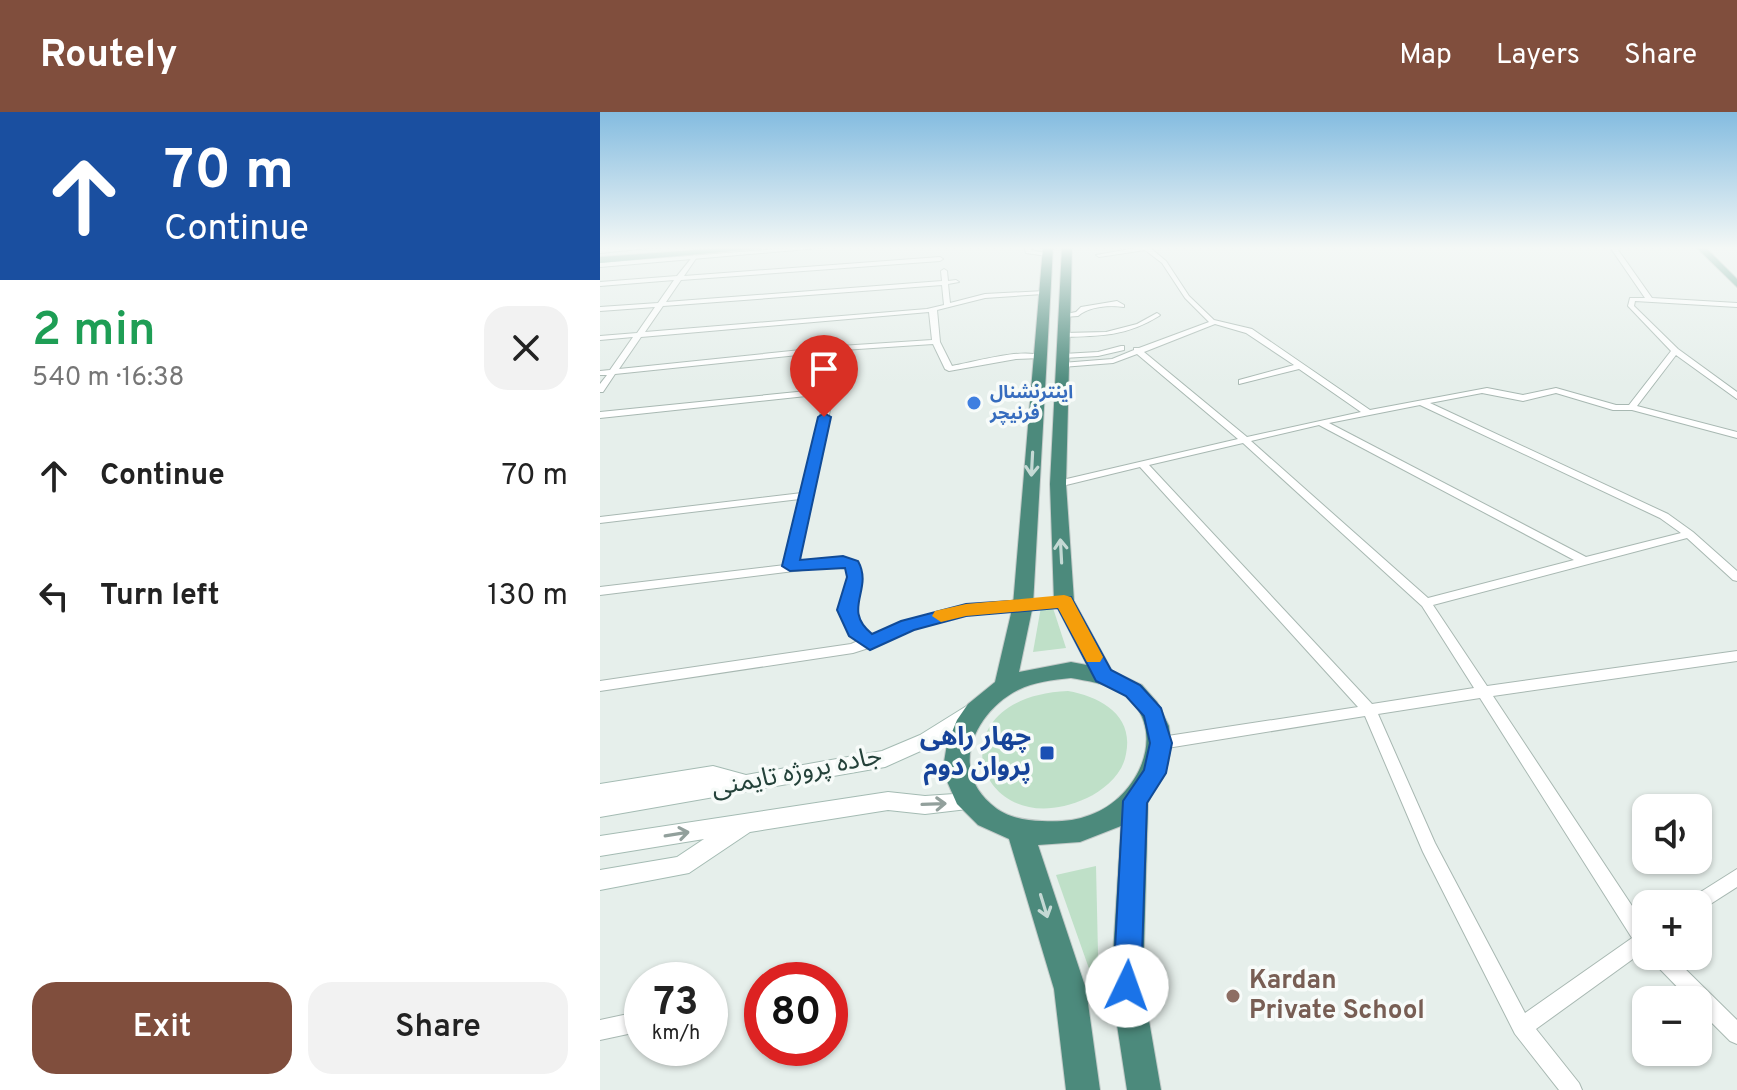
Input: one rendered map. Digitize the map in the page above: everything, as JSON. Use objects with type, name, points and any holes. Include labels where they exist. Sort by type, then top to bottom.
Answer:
[{"type":"highway","points":[[1005,687],[1023,605],[1043,293]]},
{"type":"highway","points":[[1065,293],[1058,484],[1064,601],[1103,675]]},
{"type":"highway","points":[[1071,670],[1103,675],[1133,690],[1153,713],[1161,743],[1155,773],[1135,801],[1102,823],[1062,834],[1020,832],[991,821],[969,802],[955,769],[960,734],[981,704],[1005,687],[1037,674],[1071,670]]},
{"type":"highway","points":[[1135,801],[1127,986],[1144,1090]]},
{"type":"highway","points":[[1020,832],[1070,989],[1083,1090]]},
{"type":"main road","name":"جاده پروژه تایمنی","points":[[600,808],[885,759],[927,740],[981,704]]},
{"type":"main road","points":[[600,793],[713,774],[746,783]]},
{"type":"main road","name":"جاده پروژه تایمنی","points":[[600,846],[888,801],[925,805],[969,802]]},
{"type":"main road","points":[[600,880],[681,866],[746,824]]},
{"type":"street","points":[[600,390],[670,293]]},
{"type":"street","points":[[600,309],[815,293]]},
{"type":"street","points":[[945,293],[947,305]]},
{"type":"street","points":[[600,338],[934,311],[947,305],[1013,293]]},
{"type":"street","points":[[1184,293],[1214,322],[1249,331],[1369,413]]},
{"type":"street","points":[[1645,293],[1650,300]]},
{"type":"street","points":[[1737,305],[1632,299],[1631,306],[1675,351],[1737,396]]},
{"type":"street","points":[[1064,315],[1117,303],[1122,306]]},
{"type":"street","points":[[934,311],[936,342],[949,369],[1038,356]]},
{"type":"street","points":[[1064,335],[1106,334],[1139,326],[1157,315]]},
{"type":"street","points":[[1063,361],[1107,362],[1214,322]]},
{"type":"street","points":[[600,373],[840,348],[936,342]]},
{"type":"street","points":[[790,566],[840,348]]},
{"type":"street","points":[[1063,361],[1121,348]]},
{"type":"street","points":[[1137,350],[1245,440],[1426,603],[1632,921]]},
{"type":"street","points":[[1632,407],[1675,351]]},
{"type":"street","points":[[1242,382],[1299,366]]},
{"type":"street","points":[[1058,484],[1320,422],[1489,390],[1523,398],[1546,390],[1616,408],[1632,407],[1737,435]]},
{"type":"street","points":[[600,415],[830,391]]},
{"type":"street","points":[[1422,403],[1664,516],[1737,577]]},
{"type":"street","points":[[1320,422],[1586,562]]},
{"type":"street","points":[[1142,464],[1369,710],[1429,847],[1522,1027],[1572,1090]]},
{"type":"street","points":[[600,520],[808,495]]},
{"type":"street","points":[[1426,603],[1689,534]]},
{"type":"street","points":[[600,591],[843,561],[852,565],[856,577],[847,610],[856,631],[870,643]]},
{"type":"street","points":[[600,686],[870,643],[936,617],[966,610],[1064,601]]},
{"type":"street","points":[[1161,743],[1737,656]]},
{"type":"street","points":[[1712,894],[1737,877]]},
{"type":"street","points":[[1522,1027],[1632,950]]},
{"type":"street","points":[[1673,970],[1737,1034]]},
{"type":"street","points":[[600,1030],[624,1025]]},
{"type":"green space","points":[[1052,605],[1066,648],[1033,652],[1041,607]]},
{"type":"green space","points":[[1068,691],[1103,703],[1120,719],[1127,740],[1121,768],[1100,791],[1087,798],[1049,808],[1018,804],[996,788],[984,766],[984,741],[997,717],[1024,699]]},
{"type":"green space","points":[[1096,866],[1099,997],[1056,875]]},
{"type":"slow traffic","points":[[941,616],[966,610],[1064,601],[1094,657]]},
{"type":"place","name":"اینترنشنال فرنیچر","points":[[974,403]]},
{"type":"place","name":"چهار راهی پروان دوم","points":[[1047,753]]},
{"type":"place","name":"Kardan Private School","points":[[1233,996]]},
{"type":"route","points":[[824,417],[790,566],[843,561],[852,565],[856,577],[847,610],[856,631],[870,643],[908,626],[966,610],[1064,601],[1103,675],[1133,690],[1153,713],[1161,743],[1155,773],[1135,801],[1127,986]]}]
